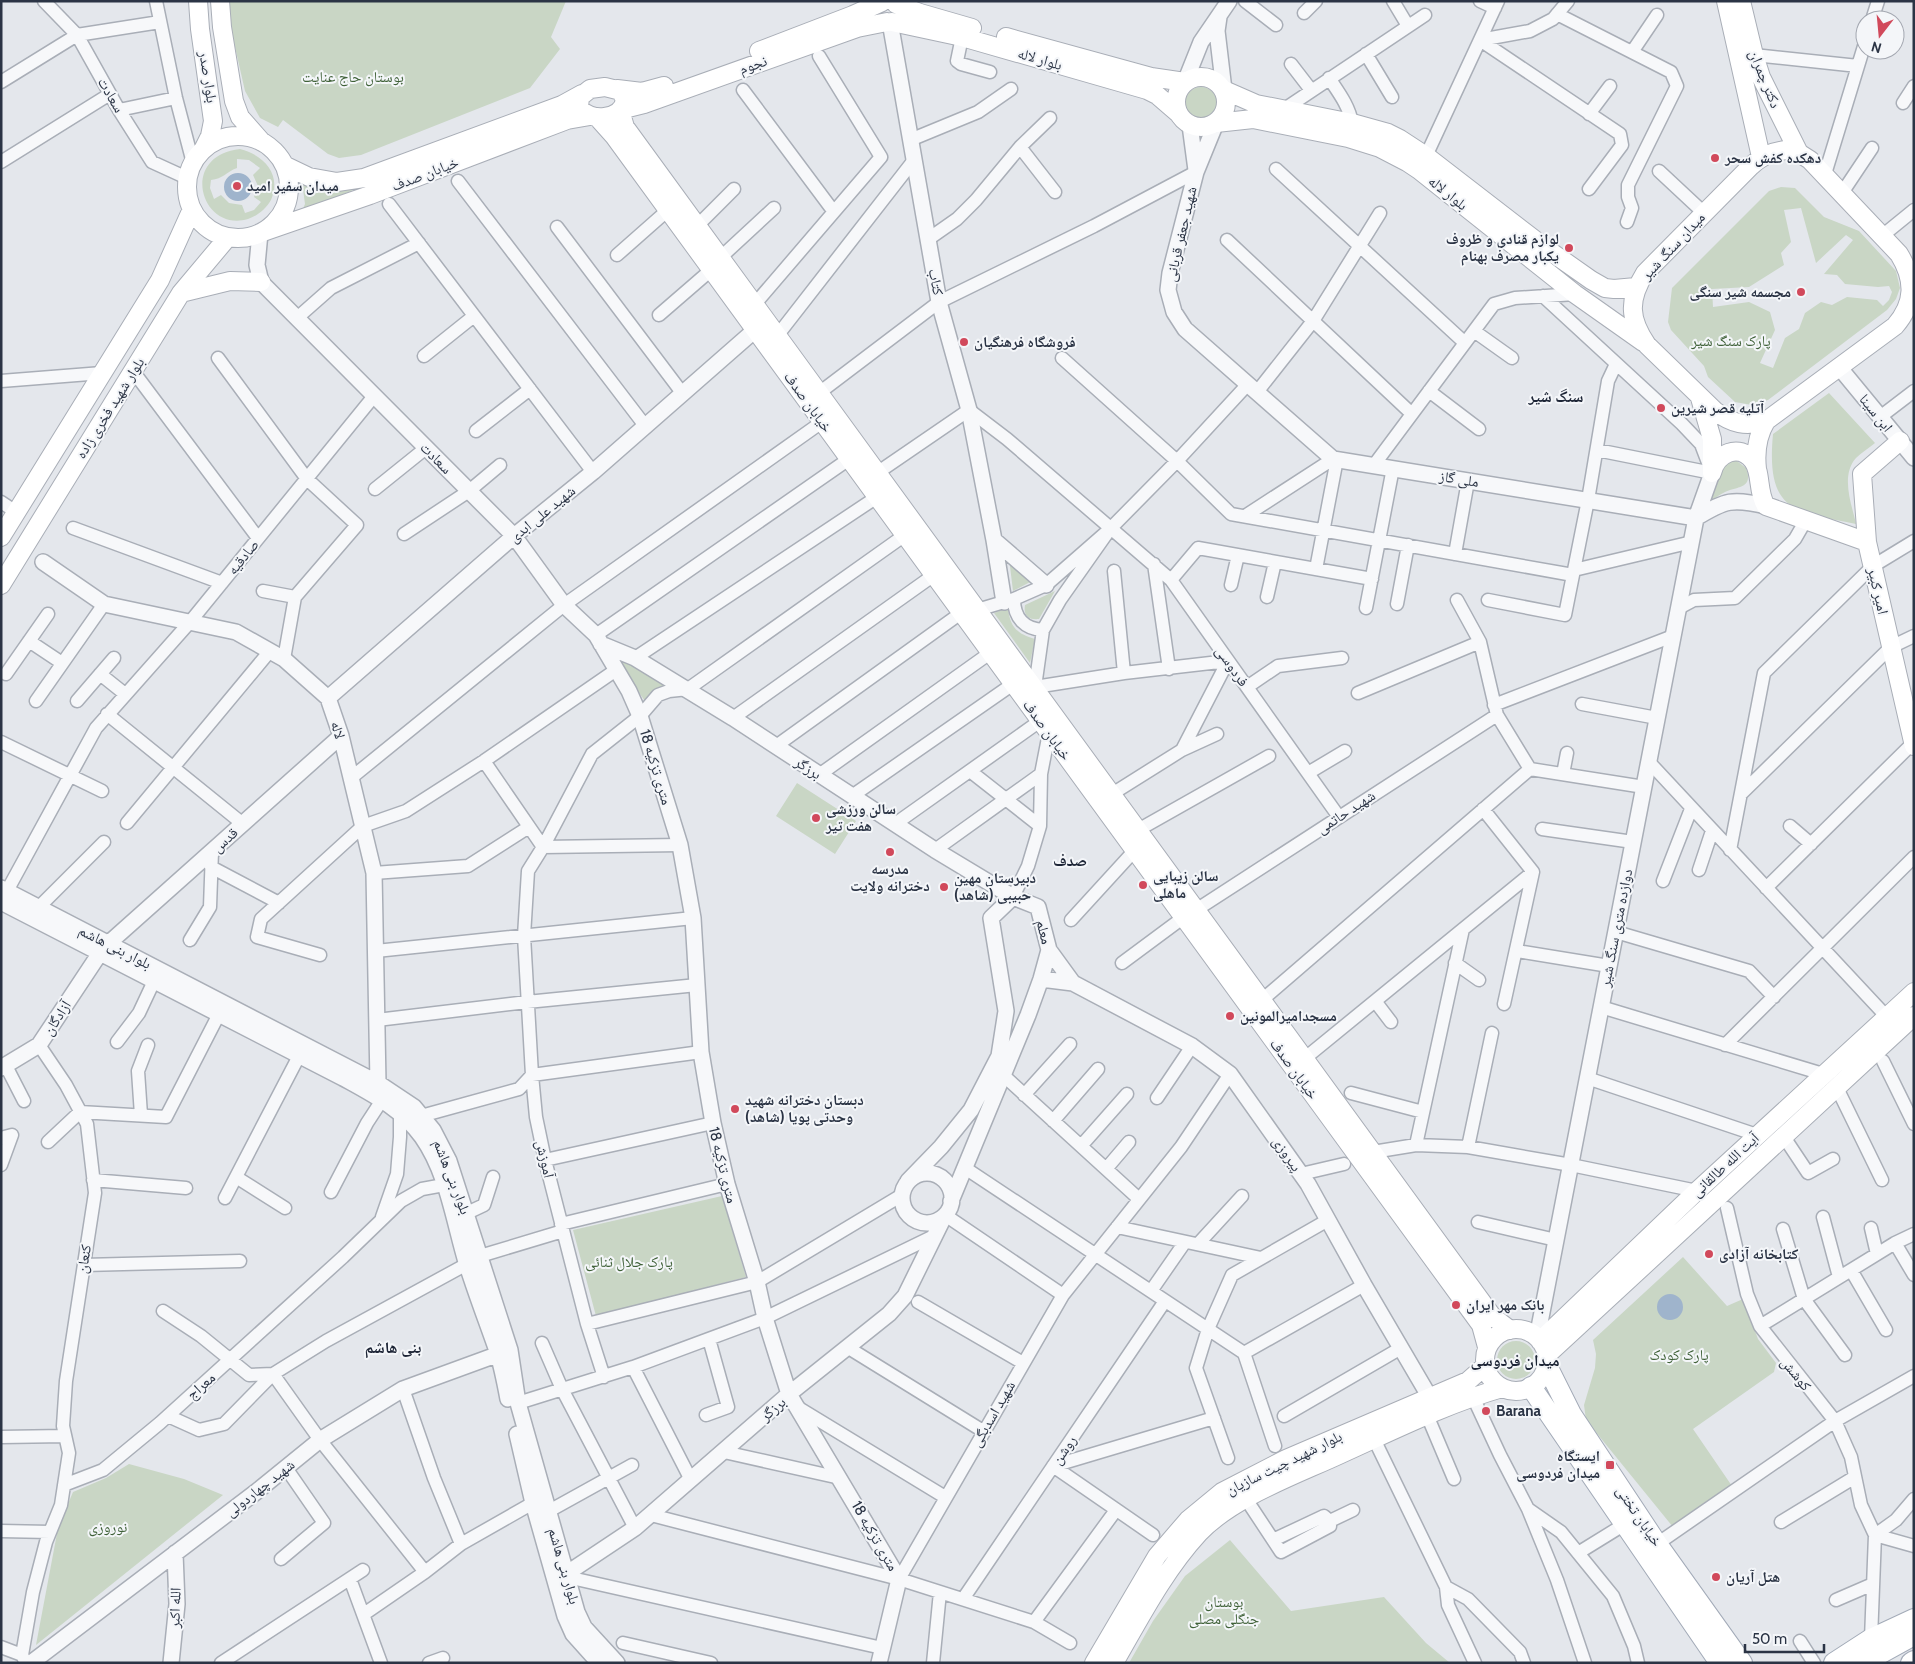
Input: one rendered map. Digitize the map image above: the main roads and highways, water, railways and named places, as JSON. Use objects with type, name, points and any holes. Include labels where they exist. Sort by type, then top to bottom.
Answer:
[{"type":"main road","name":"بلوار صدر","points":[[194,164],[210,136],[214,121],[200,29],[198,1]]},
{"type":"main road","name":"بلوار صدر","points":[[220,1],[222,27],[234,102],[240,117],[262,142]]},
{"type":"main road","name":"دکتر چمران","points":[[1726,1],[1761,157]]},
{"type":"main road","name":"دکتر چمران","points":[[1741,1],[1754,55],[1762,77],[1799,153]]},
{"type":"main road","points":[[889,2],[899,14],[890,22]]},
{"type":"main road","name":"بلوار لاله","points":[[889,2],[920,14],[1151,77],[1185,82]]},
{"type":"main road","name":"نجوم","points":[[617,89],[642,92],[656,89],[889,2]]},
{"type":"main road","name":"بلوار لاله","points":[[890,22],[962,37],[1147,90],[1157,95],[1185,120]]},
{"type":"main road","name":"نجوم","points":[[620,110],[644,104],[857,28],[890,22]]},
{"type":"main road","points":[[1203,76],[1215,80],[1224,90],[1227,104],[1225,112],[1216,123],[1206,127],[1185,120],[1176,100],[1177,93],[1185,82],[1203,76]]},
{"type":"main road","points":[[594,88],[617,89],[625,100],[620,110],[609,116],[594,117],[583,113],[578,107],[578,101],[582,94],[594,88]]},
{"type":"main road","name":"بلوار لاله","points":[[1224,90],[1256,104],[1388,133],[1411,145],[1544,247],[1605,288]]},
{"type":"main road","name":"خیابان صدف","points":[[284,165],[309,177],[337,182],[364,178],[562,105],[582,94]]},
{"type":"main road","name":"خیابان صدف","points":[[620,110],[625,127],[697,226],[716,264],[755,330],[934,575],[969,611],[1035,687],[1138,830],[1190,913],[1481,1325],[1488,1347]]},
{"type":"main road","name":"خیابان صدف","points":[[260,233],[370,195],[567,120],[594,117],[614,136],[668,210],[754,305],[877,473],[969,611],[990,653],[1135,850],[1262,1000],[1492,1316],[1510,1330]]},
{"type":"main road","name":"بلوار لاله","points":[[1216,123],[1253,119],[1262,120],[1348,138],[1395,155],[1419,170],[1575,294],[1647,345]]},
{"type":"main road","points":[[1755,130],[1763,135],[1772,135],[1780,130],[1784,122]]},
{"type":"main road","points":[[231,137],[247,137],[262,142],[275,152],[284,165],[288,180],[288,196],[283,211],[273,224],[260,233],[244,238],[228,237],[213,232],[201,222],[192,209],[187,194],[194,164],[216,141],[231,137]]},
{"type":"main road","name":"میدان سنگ شیر","points":[[1786,150],[1799,153],[1825,174],[1907,264],[1914,291],[1911,304],[1895,326],[1766,421],[1753,425],[1739,425],[1726,420],[1647,345],[1638,332],[1633,317],[1632,302],[1636,287],[1645,273],[1761,157],[1773,151],[1786,150]]},
{"type":"main road","name":"بلوار شهید فخری زاده","points":[[1,537],[160,280],[192,209]]},
{"type":"main road","name":"بلوار شهید فخری زاده","points":[[1,586],[181,293],[228,237]]},
{"type":"main road","points":[[181,293],[230,281],[261,282]]},
{"type":"main road","points":[[1575,294],[1605,288],[1636,287]]},
{"type":"main road","points":[[1698,394],[1704,408],[1712,439],[1712,473],[1717,460],[1729,452],[1743,453],[1754,462],[1757,469]]},
{"type":"main road","points":[[1766,421],[1757,440],[1756,458],[1759,490],[1766,506],[1867,542]]},
{"type":"main road","name":"امیر کبیر","points":[[1900,441],[1862,474],[1867,542],[1891,647],[1911,718],[1913,744]]},
{"type":"main road","name":"آیت الله طالقانی","points":[[1542,1350],[1697,1191],[1914,992]]},
{"type":"main road","name":"آیت الله طالقانی","points":[[1542,1350],[1837,1088],[1877,1058],[1914,1016]]},
{"type":"main road","points":[[1858,1043],[1877,1058]]},
{"type":"main road","points":[[1510,1330],[1529,1332],[1542,1350],[1544,1373],[1531,1387],[1522,1390],[1512,1391],[1494,1383],[1488,1375],[1485,1366],[1485,1356],[1493,1339],[1500,1333],[1510,1330]]},
{"type":"main road","name":"خیابان تختی","points":[[1542,1350],[1571,1414],[1657,1544],[1742,1663]]},
{"type":"main road","name":"بلوار شهید چیت سازیان","points":[[1094,1663],[1157,1556],[1188,1520],[1222,1492],[1280,1462],[1468,1381],[1485,1366]]},
{"type":"main road","name":"خیابان تختی","points":[[1531,1387],[1720,1663]]},
{"type":"main road","name":"بلوار شهید چیت سازیان","points":[[1114,1663],[1171,1566],[1200,1532],[1231,1506],[1427,1415],[1473,1396],[1502,1388]]},
{"type":"main road","points":[[1834,1663],[1871,1639],[1914,1619]]},
{"type":"main road","points":[[1863,1663],[1914,1635]]},
{"type":"main road","points":[[1890,1663],[1914,1650]]},
{"type":"water","points":[[238,173],[248,177],[252,187],[248,197],[238,201],[228,197],[224,187],[228,177]]},
{"type":"water","points":[[1670,1294],[1679,1298],[1683,1307],[1679,1316],[1670,1320],[1661,1316],[1657,1307],[1661,1298]]},
{"type":"place","name":"دهکده کفش سحر","points":[[1715,158]]},
{"type":"place","name":"میدان سفیر امید","points":[[237,186]]},
{"type":"place","name":"لوازم قنادی و ظروف یکبار مصرف بهنام","points":[[1569,248]]},
{"type":"place","name":"مجسمه شیر سنگی","points":[[1801,292]]},
{"type":"place","name":"فروشگاه فرهنگیان","points":[[964,342]]},
{"type":"place","name":"آتلیه قصر شیرین","points":[[1661,408]]},
{"type":"place","name":"سالن ورزشی هفت تیر","points":[[816,818]]},
{"type":"place","name":"مدرسه دخترانه ولایت","points":[[890,852]]},
{"type":"place","name":"سالن زیبایی ماهلی","points":[[1143,885]]},
{"type":"place","name":"دبیرستان مهین حبیبی (شاهد)","points":[[944,887]]},
{"type":"place","name":"مسجدامیرالمونین","points":[[1230,1016]]},
{"type":"place","name":"دبستان دخترانه شهید وحدتی پویا (شاهد)","points":[[735,1109]]},
{"type":"place","name":"کتابخانه آزادی","points":[[1709,1254]]},
{"type":"place","name":"بانک مهر ایران","points":[[1456,1305]]},
{"type":"place","name":"Barana","points":[[1486,1411]]},
{"type":"place","name":"ایستگاه میدان فردوسی","points":[[1610,1465]]},
{"type":"place","name":"هتل آریان","points":[[1716,1577]]},
{"type":"district","name":"سنگ شیر","points":[[1556,396]]},
{"type":"district","name":"صدف","points":[[1070,860]]},
{"type":"district","name":"بنی هاشم","points":[[393,1347]]},
{"type":"district","name":"میدان فردوسی","points":[[1515,1360]]},
{"type":"park label","name":"بوستان حاج عنایت","points":[[353,77]]},
{"type":"park label","name":"پارک سنگ شیر","points":[[1731,341]]},
{"type":"park label","name":"پارک جلال ثنائی","points":[[629,1262]]},
{"type":"park label","name":"پارک کودک","points":[[1679,1355]]},
{"type":"park label","name":"نوروزی","points":[[108,1527]]},
{"type":"park label","name":"بوستان جنگلی مصلی","points":[[1224,1610]]}]
